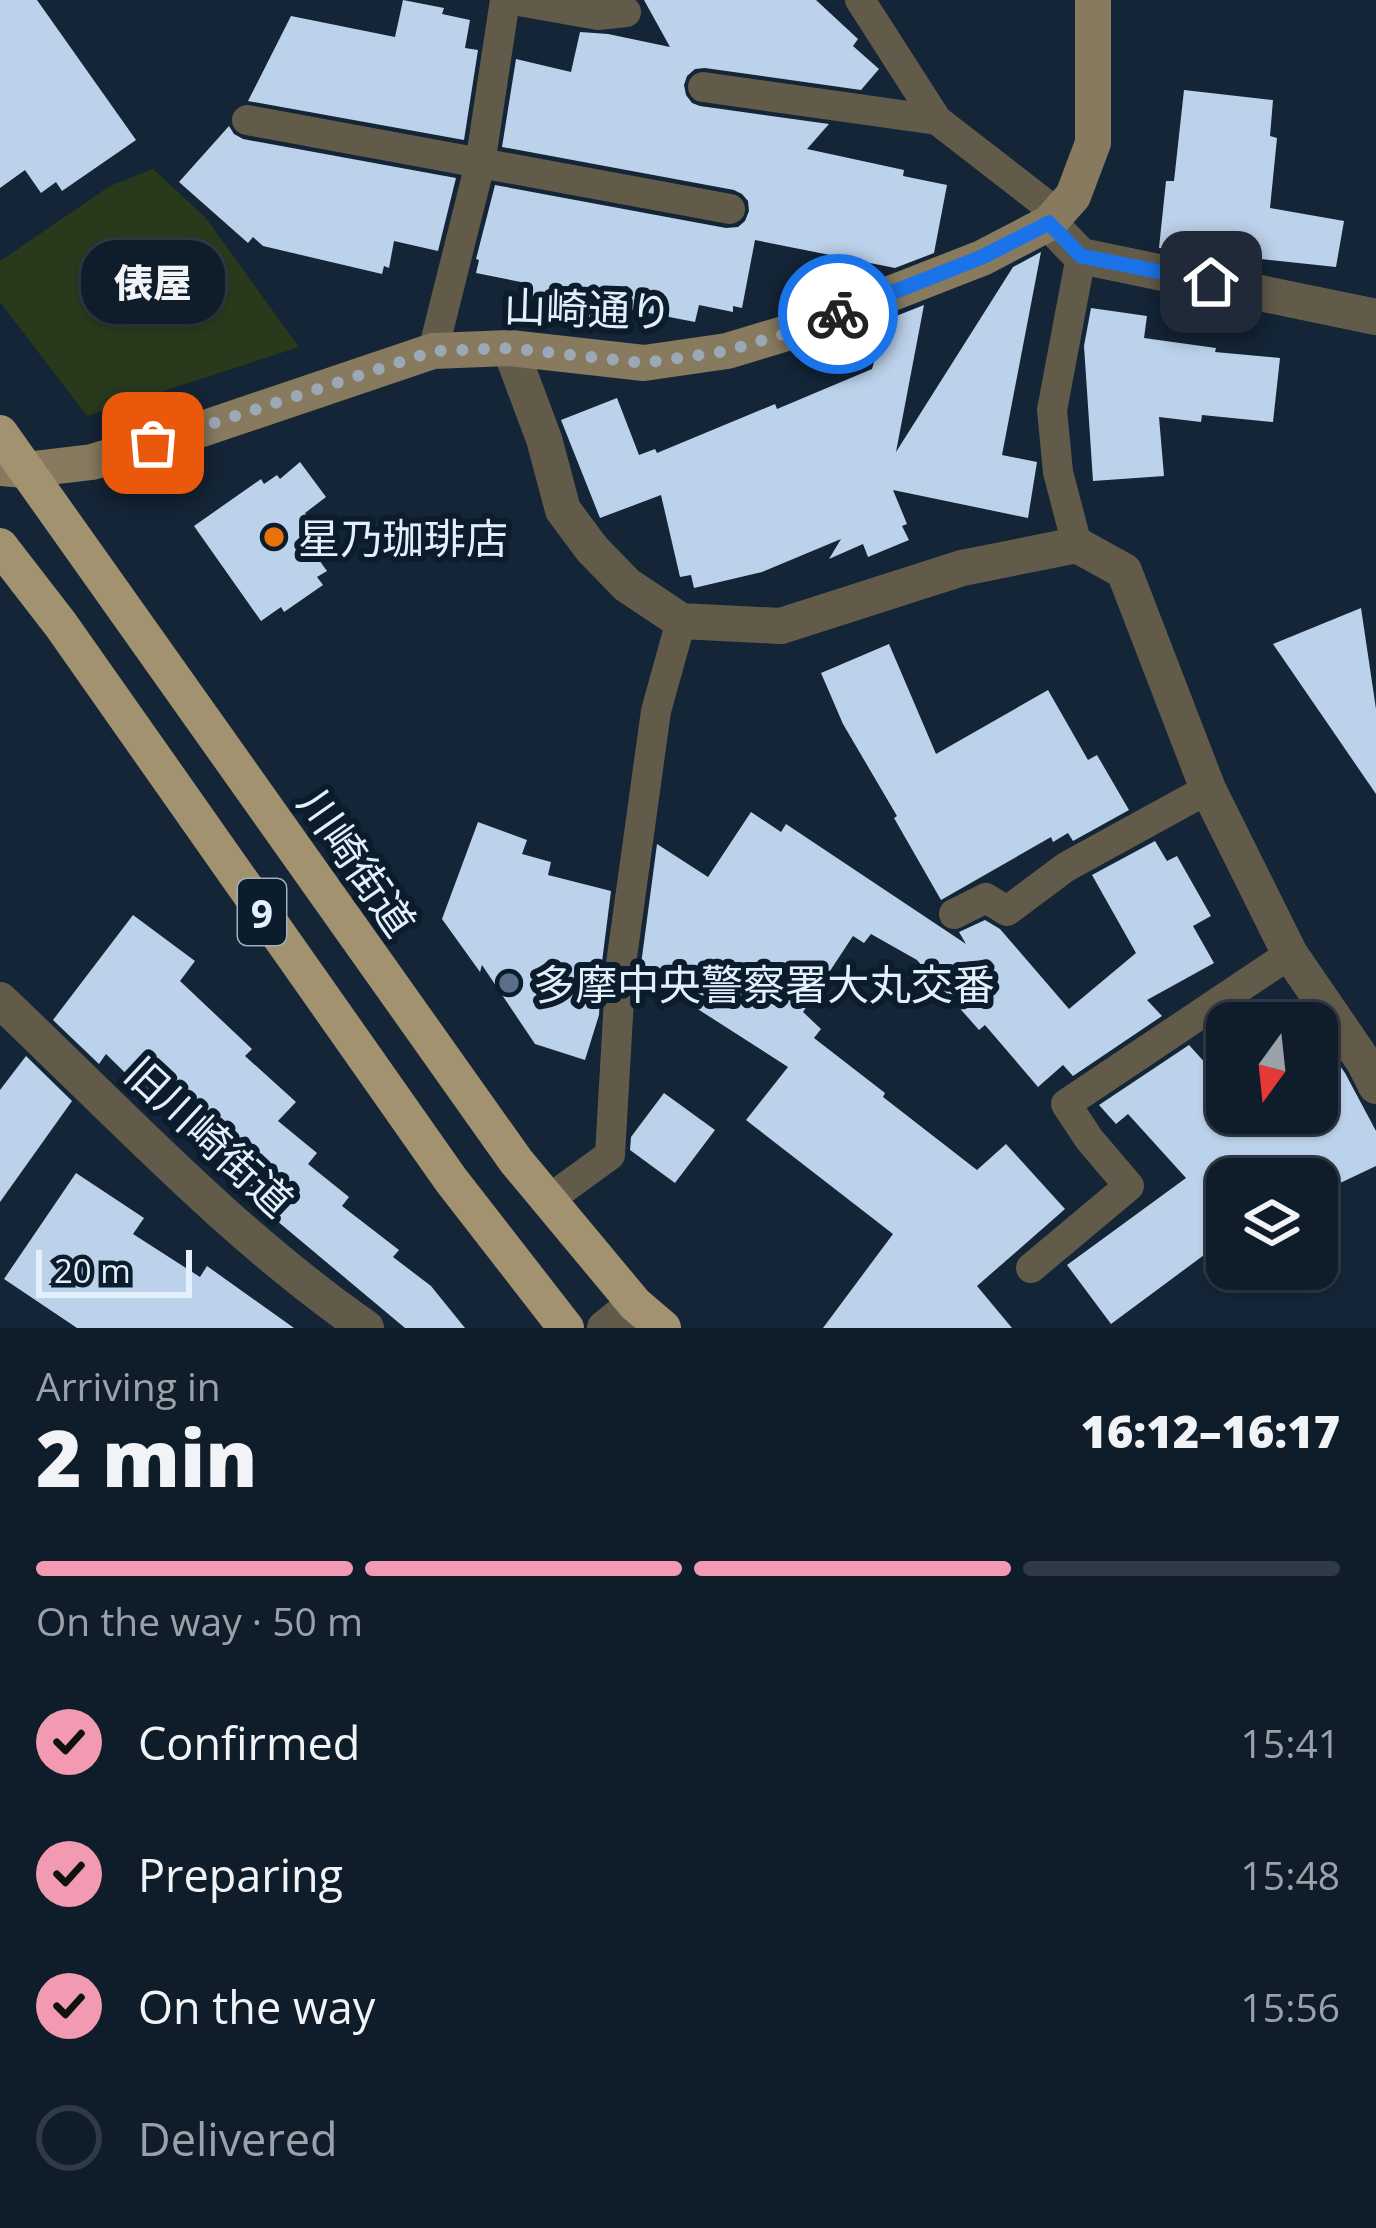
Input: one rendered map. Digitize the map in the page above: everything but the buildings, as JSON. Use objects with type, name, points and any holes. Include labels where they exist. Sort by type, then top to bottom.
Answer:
[{"type":"main road","name":"川崎街道","points":[[0,433],[13,469],[516,1161],[649,1316]]},
{"type":"main road","name":"9","points":[[0,546],[451,1180],[566,1328]]},
{"type":"street","points":[[1093,0],[1093,142],[1073,196],[1053,218],[1081,256],[1376,317]]},
{"type":"street","name":"山崎通り","points":[[13,469],[92,462],[434,351],[510,348],[644,363],[727,351],[800,329],[982,257],[1053,218]]},
{"type":"street","points":[[510,348],[563,509],[627,585],[681,621],[781,626],[962,568],[1077,545],[1124,571],[1208,789],[1290,954],[1376,1086]]},
{"type":"street","name":"旧川崎街道","points":[[0,1000],[264,1249],[366,1328]]},
{"type":"street","points":[[605,1328],[649,1316]]},
{"type":"lane","points":[[434,351],[480,164],[509,0],[598,15],[626,12]]},
{"type":"lane","points":[[860,0],[937,121],[1053,218]]},
{"type":"lane","points":[[703,87],[937,121]]},
{"type":"lane","points":[[247,120],[730,209]]},
{"type":"lane","points":[[1077,545],[1058,472],[1052,410],[1081,256]]},
{"type":"lane","points":[[548,1200],[610,1155],[621,964],[656,711],[681,621]]},
{"type":"lane","points":[[954,914],[986,898],[1007,911],[1066,867],[1208,789]]},
{"type":"lane","points":[[1030,1268],[1129,1186],[1066,1103],[1290,954]]},
{"type":"green space","points":[[153,169],[205,217],[299,347],[87,416],[0,302],[0,261],[110,186]]},
{"type":"way so far","points":[[153,443],[434,351],[510,348],[644,363],[727,351],[838,314]]},
{"type":"place","name":"俵屋","points":[[153,443]]},
{"type":"place","name":"星乃珈琲店","points":[[274,537]]},
{"type":"place","name":"多摩中央警察署大丸交番","points":[[509,983]]},
{"type":"route","points":[[838,314],[982,257],[1049,223],[1081,256],[1211,282]]}]
